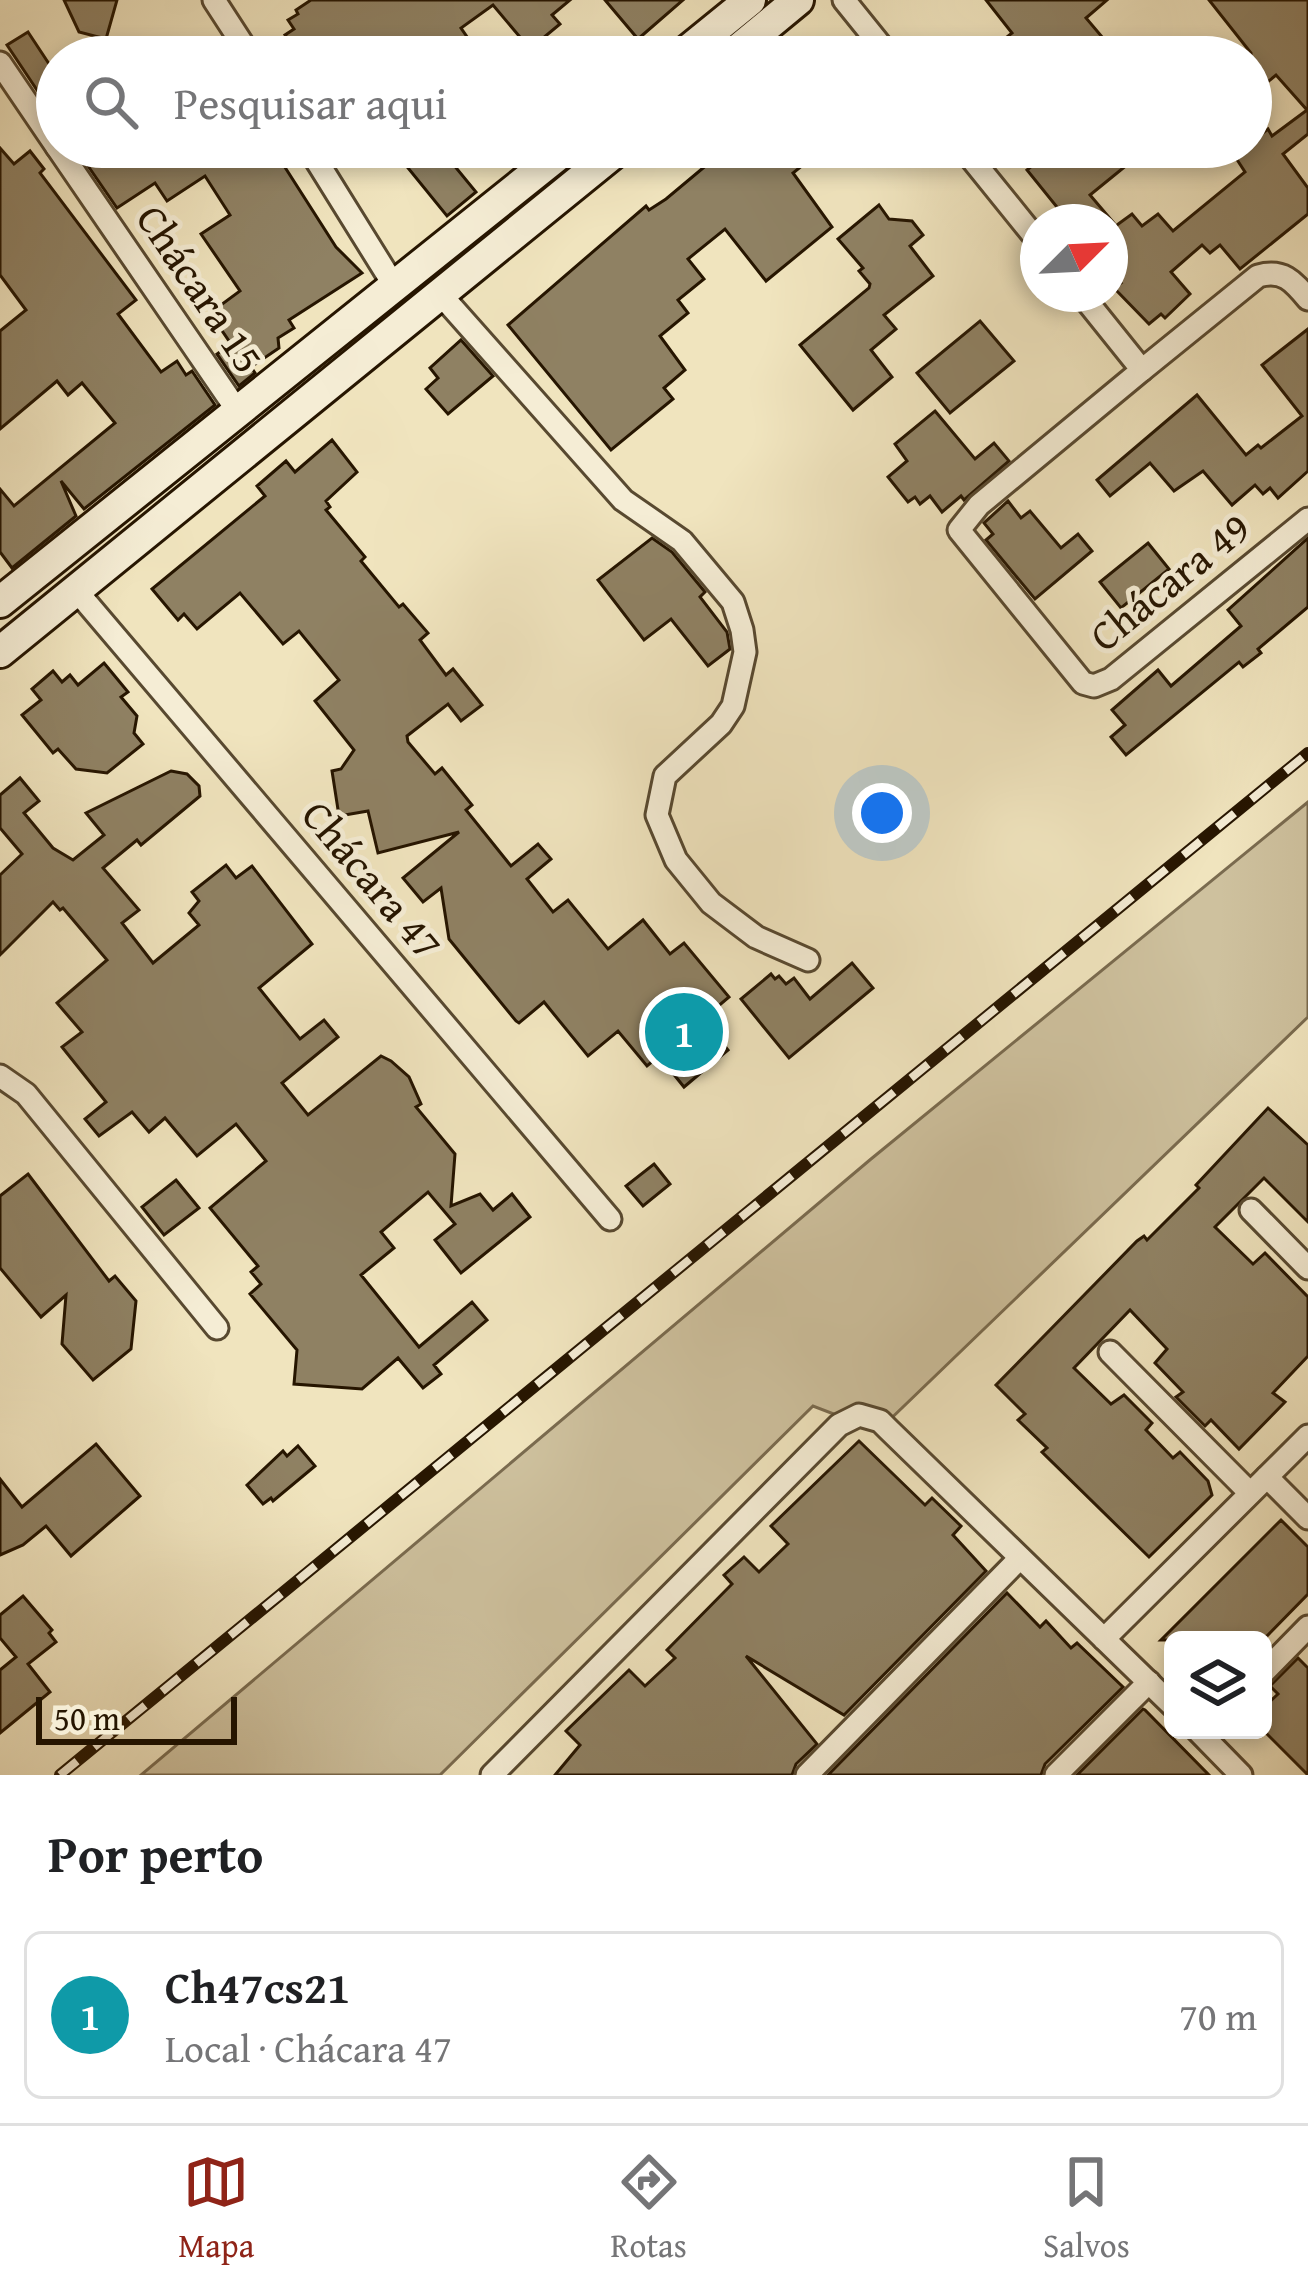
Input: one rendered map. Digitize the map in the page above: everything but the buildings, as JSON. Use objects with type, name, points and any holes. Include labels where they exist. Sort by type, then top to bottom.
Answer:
[{"type":"main road","points":[[754,36],[798,0]]},
{"type":"main road","points":[[702,36],[736,4]]},
{"type":"main road","points":[[0,602],[542,168]]},
{"type":"main road","points":[[0,652],[596,168]]},
{"type":"main road","points":[[394,287],[410,321]]},
{"type":"main road","points":[[344,327],[370,355]]},
{"type":"street","points":[[214,0],[237,36]]},
{"type":"street","points":[[844,0],[873,36]]},
{"type":"street","name":"Chácara 15","points":[[0,63],[36,116]]},
{"type":"street","name":"Chácara 15","points":[[71,168],[239,413]]},
{"type":"street","points":[[321,168],[394,287]]},
{"type":"street","points":[[979,168],[1020,219]]},
{"type":"street","name":"Chácara 49","points":[[1308,299],[1286,275],[1258,276],[979,505],[959,530],[1083,683],[1094,686],[1111,679],[1308,518]]},
{"type":"street","points":[[442,296],[623,500],[682,541],[733,602],[745,652],[733,706],[721,724],[665,776],[657,815],[676,860],[711,903],[756,937],[808,960]]},
{"type":"street","points":[[1095,312],[1142,370]]},
{"type":"street","name":"Chácara 47","points":[[75,589],[610,1220]]},
{"type":"street","points":[[0,1076],[26,1094],[217,1328]]},
{"type":"street","points":[[1252,1210],[1308,1268]]},
{"type":"street","points":[[1110,1352],[1250,1493]]},
{"type":"street","points":[[492,1775],[850,1417],[859,1415],[880,1421],[1164,1697]]},
{"type":"street","points":[[1104,1639],[1308,1436]]},
{"type":"street","points":[[1267,1477],[1308,1518]]},
{"type":"street","points":[[807,1775],[1020,1558]]},
{"type":"street","points":[[1272,1664],[1308,1627]]},
{"type":"street","points":[[1056,1775],[1149,1682]]},
{"type":"street","points":[[1209,1739],[1241,1775]]},
{"type":"shaded area","points":[[1308,802],[1308,1017],[878,1431],[813,1406],[440,1775],[141,1775],[871,1159]]},
{"type":"railway","points":[[60,1775],[1308,753]]},
{"type":"place","name":"Ch47cs21","points":[[684,1032]]}]
